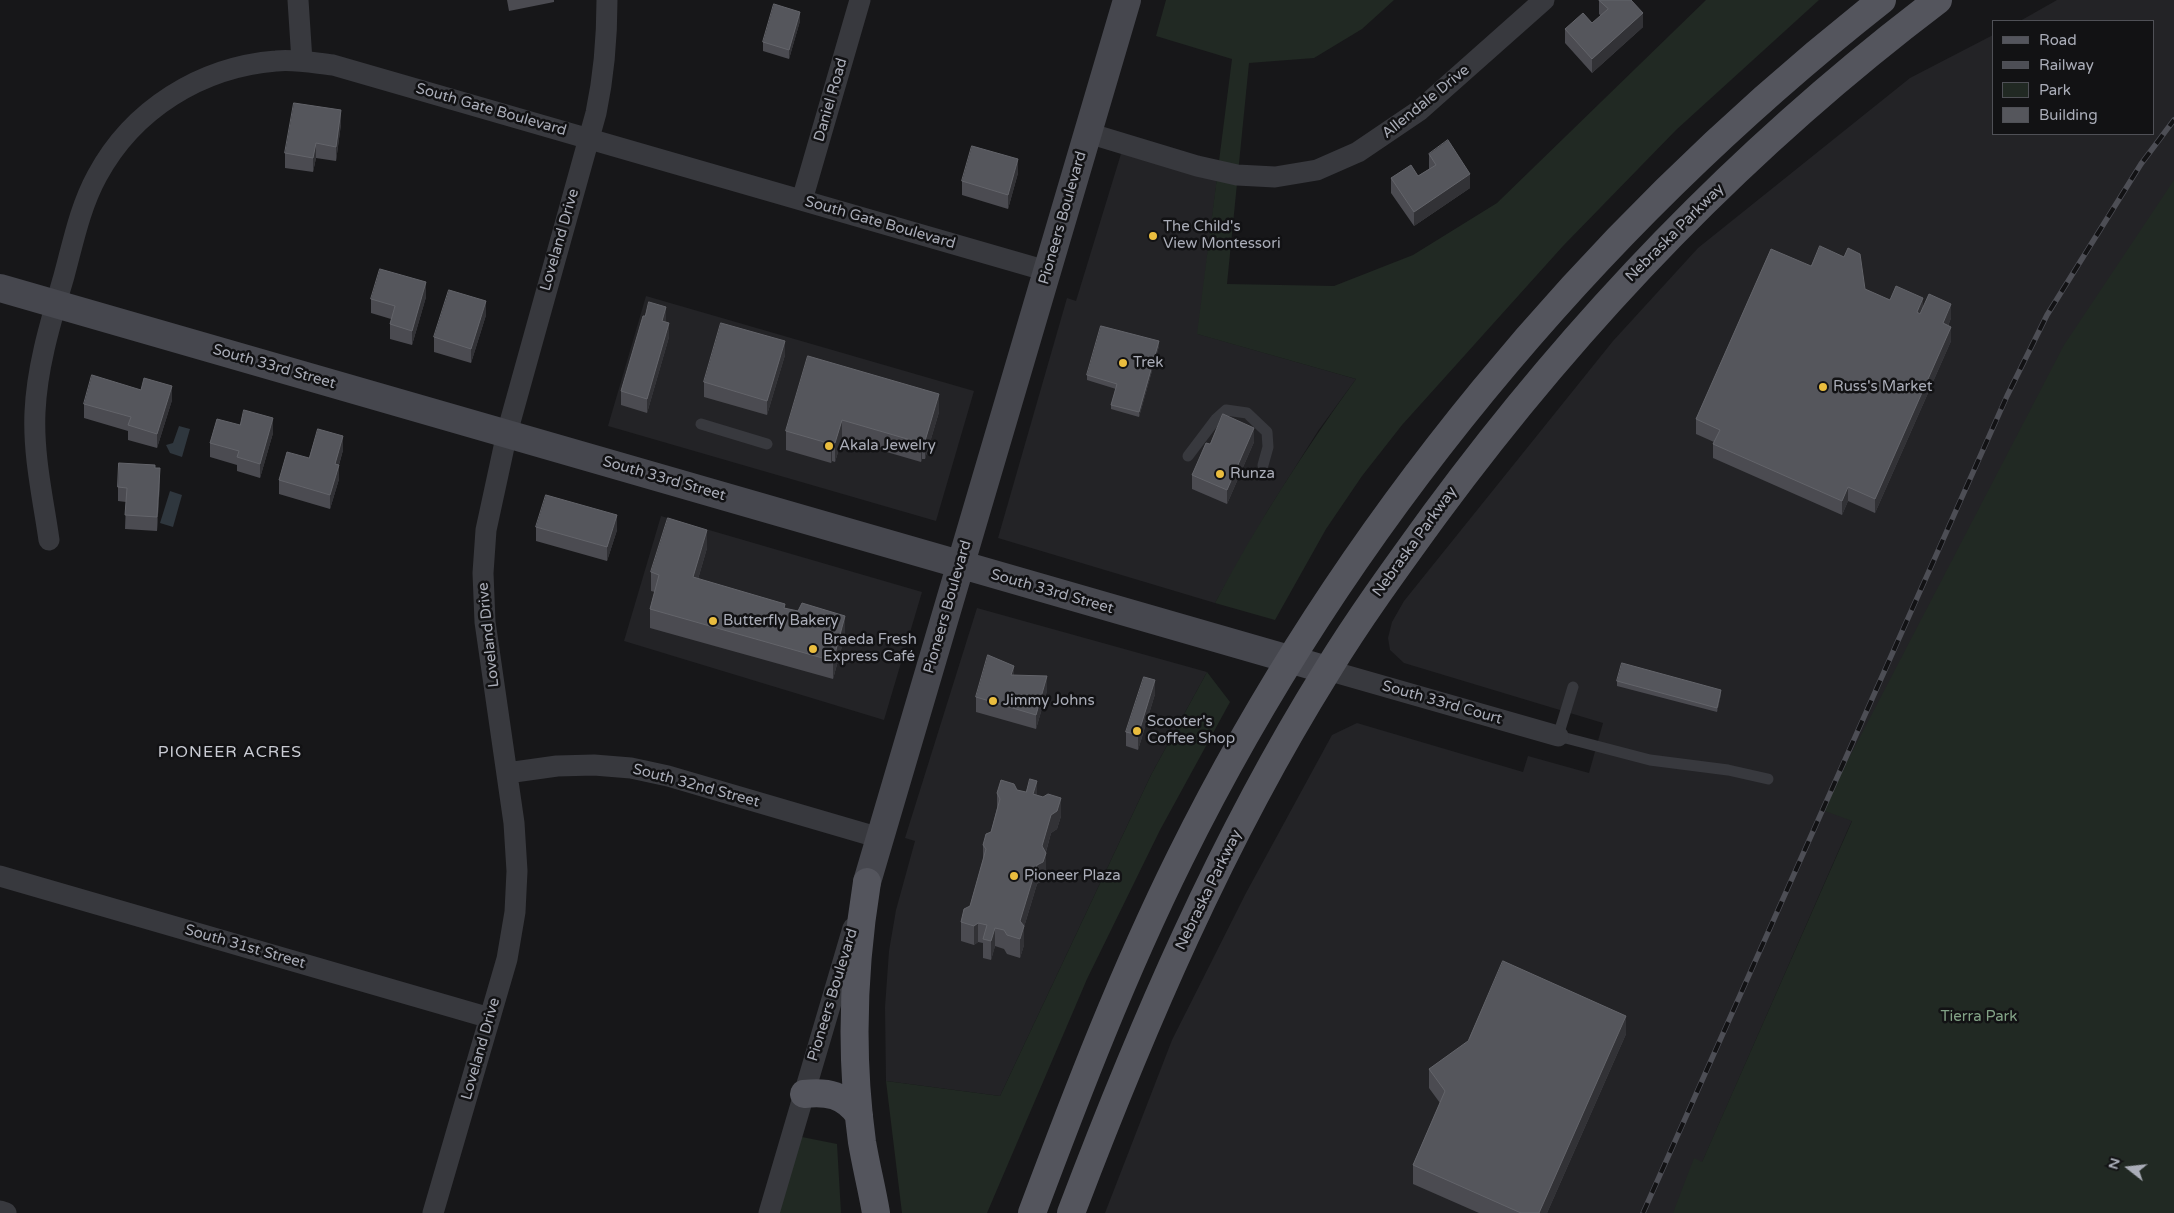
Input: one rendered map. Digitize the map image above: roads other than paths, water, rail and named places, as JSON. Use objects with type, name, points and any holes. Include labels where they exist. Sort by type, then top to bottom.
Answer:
[{"type":"main road","name":"Pioneers Boulevard","points":[[867,882],[1127,0]]},
{"type":"main road","points":[[1032,1213],[1092,1054],[1146,928],[1198,823],[1289,661],[1358,558],[1421,471],[1487,385],[1536,326],[1599,259],[1754,107],[1836,36],[1882,0]]},
{"type":"main road","name":"Nebraska Parkway","points":[[1071,1213],[1124,1076],[1175,958],[1256,795],[1327,670],[1371,604],[1520,402],[1598,312],[1684,222],[1761,148],[1836,82],[1938,0]]},
{"type":"main road","name":"South 33rd Street","points":[[0,288],[507,433],[1289,661],[1327,670]]},
{"type":"main road","points":[[865,1213],[854,1000],[858,935],[867,882]]},
{"type":"main road","points":[[804,1094],[819,1092],[832,1094],[852,1105],[859,1115]]},
{"type":"main road","points":[[862,1145],[876,1213]]},
{"type":"street","points":[[298,0],[302,61]]},
{"type":"street","name":"Loveland Drive","points":[[433,1213],[507,959],[515,912],[517,871],[514,823],[485,622],[483,573],[486,530],[507,433],[589,138],[604,73],[607,37],[606,0]]},
{"type":"street","name":"Daniel Road","points":[[802,200],[860,0]]},
{"type":"street","name":"Allendale Drive","points":[[1088,133],[1237,176],[1275,177],[1317,170],[1358,152],[1420,110],[1532,4]]},
{"type":"street","name":"South Gate Boulevard","points":[[49,540],[36,450],[35,414],[38,377],[84,204],[97,176],[113,150],[133,126],[156,106],[182,89],[216,73],[246,65],[277,61],[302,61],[333,65],[1047,271]]},
{"type":"street","name":"South 33rd Court","points":[[1327,670],[1558,736]]},
{"type":"street","name":"South 32nd Street","points":[[507,774],[557,766],[594,765],[631,768],[668,776],[880,838]]},
{"type":"street","name":"South 31st Street","points":[[0,876],[490,1018]]},
{"type":"street","name":"Pioneers Boulevard","points":[[769,1213],[867,882]]},
{"type":"street","points":[[0,1211],[6,1213]]},
{"type":"lane","points":[[1188,456],[1226,410],[1247,413],[1267,432],[1268,447],[1263,465]]},
{"type":"lane","points":[[700,424],[767,444]]},
{"type":"lane","points":[[1573,687],[1558,736],[1650,760],[1728,770],[1768,779]]},
{"type":"railway","points":[[1643,1213],[2007,396],[2047,315],[2141,164],[2174,120]]},
{"type":"place","name":"The Child's View Montessori","points":[[1153,236]]},
{"type":"place","name":"Trek","points":[[1123,363]]},
{"type":"place","name":"Russ's Market","points":[[1823,387]]},
{"type":"place","name":"Akala Jewelry","points":[[829,446]]},
{"type":"place","name":"Runza","points":[[1220,474]]},
{"type":"place","name":"Butterfly Bakery","points":[[713,621]]},
{"type":"place","name":"Braeda Fresh Express Café","points":[[813,649]]},
{"type":"place","name":"Jimmy Johns","points":[[993,701]]},
{"type":"place","name":"Scooter's Coffee Shop","points":[[1137,731]]},
{"type":"place","name":"Pioneer Plaza","points":[[1014,876]]},
{"type":"district","name":"PIONEER ACRES","points":[[230,753]]},
{"type":"park label","name":"Tierra Park","points":[[1979,1017]]}]
